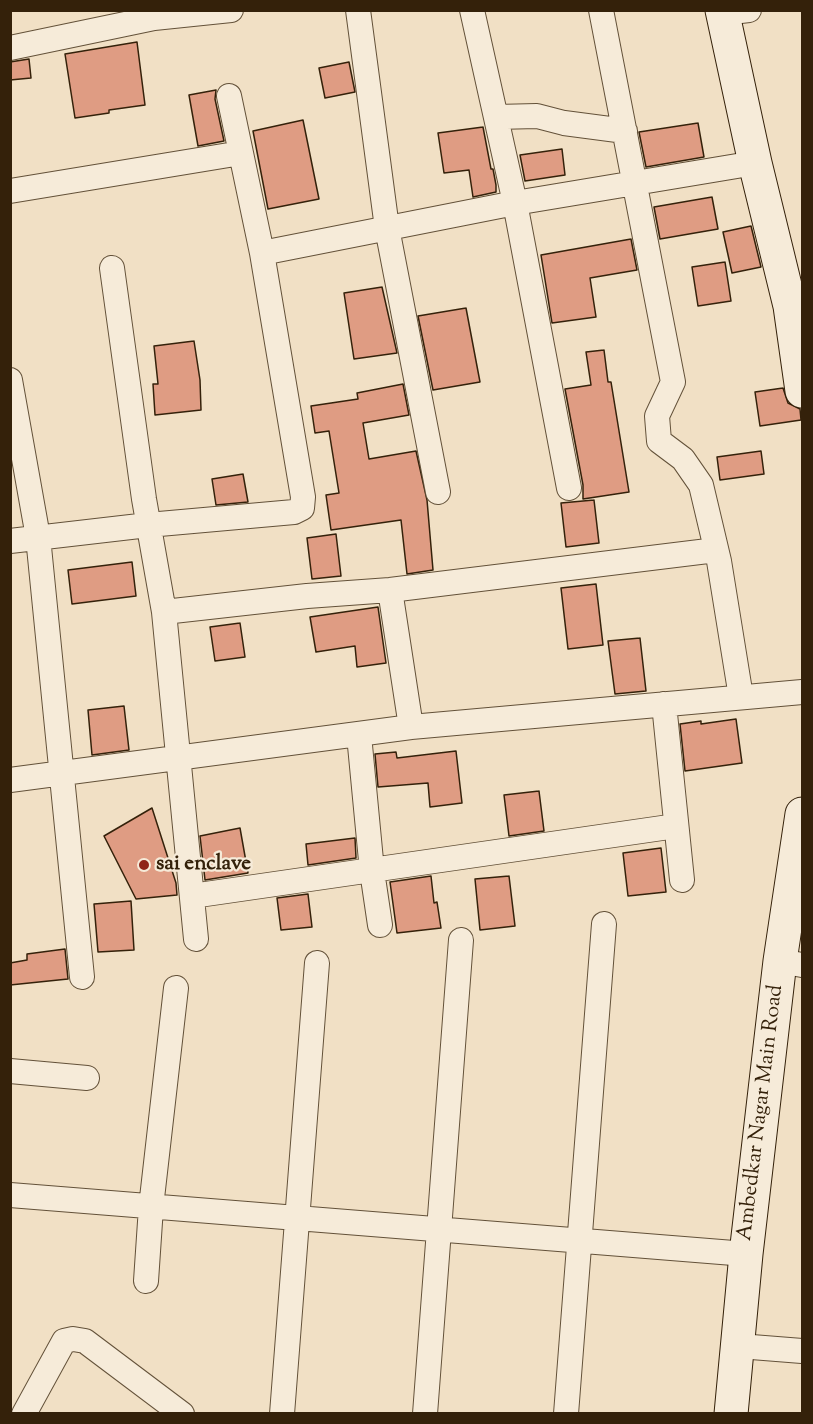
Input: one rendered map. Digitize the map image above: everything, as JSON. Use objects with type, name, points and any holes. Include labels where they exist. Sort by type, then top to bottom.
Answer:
[{"type":"street","points":[[74,35],[95,10]]},
{"type":"street","points":[[10,48],[154,18],[231,10]]},
{"type":"street","points":[[358,10],[387,228],[438,492]]},
{"type":"street","points":[[472,10],[515,202],[569,488]]},
{"type":"street","points":[[601,10],[673,382],[657,416],[659,441],[683,459],[702,485],[719,561],[741,697]]},
{"type":"street","points":[[731,11],[755,163],[793,279],[790,306],[802,391]]},
{"type":"street","points":[[10,541],[148,525],[294,512],[302,508],[303,497],[262,253],[229,96]]},
{"type":"street","points":[[496,117],[537,116],[574,125],[625,132]]},
{"type":"street","points":[[10,191],[241,153]]},
{"type":"street","points":[[262,253],[515,202],[755,163]]},
{"type":"street","points":[[112,268],[148,525],[164,612],[196,939]]},
{"type":"street","points":[[10,380],[38,537],[82,977]]},
{"type":"street","points":[[164,612],[307,596],[390,590],[716,550]]},
{"type":"street","points":[[390,590],[411,728]]},
{"type":"street","points":[[10,780],[411,728],[802,692]]},
{"type":"street","points":[[664,704],[682,880]]},
{"type":"street","points":[[359,735],[372,871],[380,925]]},
{"type":"street","name":"Ambedkar Nagar Main Road","points":[[731,1413],[746,1254],[791,963],[802,814]]},
{"type":"street","points":[[192,896],[676,826]]},
{"type":"street","points":[[566,1413],[604,924]]},
{"type":"street","points":[[424,1413],[461,940]]},
{"type":"street","points":[[282,1413],[317,963]]},
{"type":"street","points":[[146,1281],[176,988]]},
{"type":"street","points":[[10,1071],[87,1078]]},
{"type":"street","points":[[10,1195],[746,1254]]},
{"type":"street","points":[[24,1413],[64,1341],[73,1339],[85,1341],[182,1413]]},
{"type":"street","points":[[739,1346],[802,1351]]},
{"type":"building","points":[[137,42],[145,105],[75,118],[65,54]]},
{"type":"building","points":[[29,59],[31,78],[10,80],[10,62]]},
{"type":"building","points":[[349,62],[355,92],[325,98],[319,68]]},
{"type":"building","points":[[216,90],[215,99],[224,141],[198,146],[189,95]]},
{"type":"building","points":[[303,120],[319,199],[268,209],[253,131]]},
{"type":"building","points":[[698,123],[704,157],[646,167],[639,132]]},
{"type":"building","points":[[483,127],[496,192],[473,197],[469,170],[444,173],[438,133]]},
{"type":"building","points":[[562,149],[565,175],[525,181],[520,155]]},
{"type":"building","points":[[712,197],[718,229],[660,239],[654,207]]},
{"type":"building","points":[[751,226],[761,267],[732,273],[723,232]]},
{"type":"building","points":[[631,239],[637,270],[590,278],[596,317],[552,323],[541,255]]},
{"type":"building","points":[[725,262],[731,301],[698,306],[692,267]]},
{"type":"building","points":[[382,287],[397,353],[354,359],[344,293]]},
{"type":"building","points":[[466,308],[480,382],[433,390],[418,316]]},
{"type":"building","points":[[194,341],[200,380],[201,410],[155,415],[153,384],[158,384],[154,346]]},
{"type":"building","points":[[604,350],[629,492],[583,499],[583,485],[565,389],[591,385],[586,352]]},
{"type":"building","points":[[403,384],[409,415],[363,423],[369,459],[416,451],[427,500],[433,570],[407,574],[401,520],[331,530],[326,495],[339,493],[329,431],[315,433],[311,406],[358,399],[357,393]]},
{"type":"building","points":[[783,388],[788,403],[800,409],[801,420],[760,426],[755,392]]},
{"type":"building","points":[[761,451],[764,474],[720,480],[717,457]]},
{"type":"building","points":[[243,474],[248,502],[216,505],[212,479]]},
{"type":"building","points":[[594,500],[599,543],[566,547],[561,503]]},
{"type":"building","points":[[336,534],[341,576],[312,579],[307,538]]},
{"type":"building","points":[[132,562],[136,596],[72,604],[68,570]]},
{"type":"building","points":[[596,584],[603,645],[568,649],[561,588]]},
{"type":"building","points":[[378,607],[386,663],[357,667],[355,646],[316,652],[310,617]]},
{"type":"building","points":[[240,623],[245,657],[215,661],[210,627]]},
{"type":"building","points":[[640,638],[646,691],[615,694],[608,641]]},
{"type":"building","points":[[124,706],[129,750],[92,755],[88,710]]},
{"type":"building","points":[[736,719],[742,763],[685,771],[680,724],[701,721],[701,724]]},
{"type":"building","points":[[456,751],[462,803],[430,807],[428,783],[378,787],[375,754],[396,752],[397,758]]},
{"type":"building","points":[[539,791],[544,831],[509,836],[504,795]]},
{"type":"building","name":"sai enclave","points":[[152,808],[176,883],[177,895],[136,899],[104,836]]},
{"type":"building","points":[[240,828],[248,873],[205,880],[200,836]]},
{"type":"building","points":[[355,838],[356,858],[308,865],[306,844]]},
{"type":"building","points":[[661,848],[666,892],[628,896],[623,853]]},
{"type":"building","points":[[431,876],[434,903],[437,902],[441,928],[397,933],[390,882]]},
{"type":"building","points":[[509,876],[515,926],[480,930],[475,879]]},
{"type":"building","points":[[308,894],[312,927],[281,930],[277,898]]},
{"type":"building","points":[[131,901],[134,950],[98,952],[94,904]]},
{"type":"building","points":[[65,949],[68,979],[10,985],[10,963],[27,960],[27,954]]},
{"type":"place","name":"sai enclave","points":[[144,865]]}]
